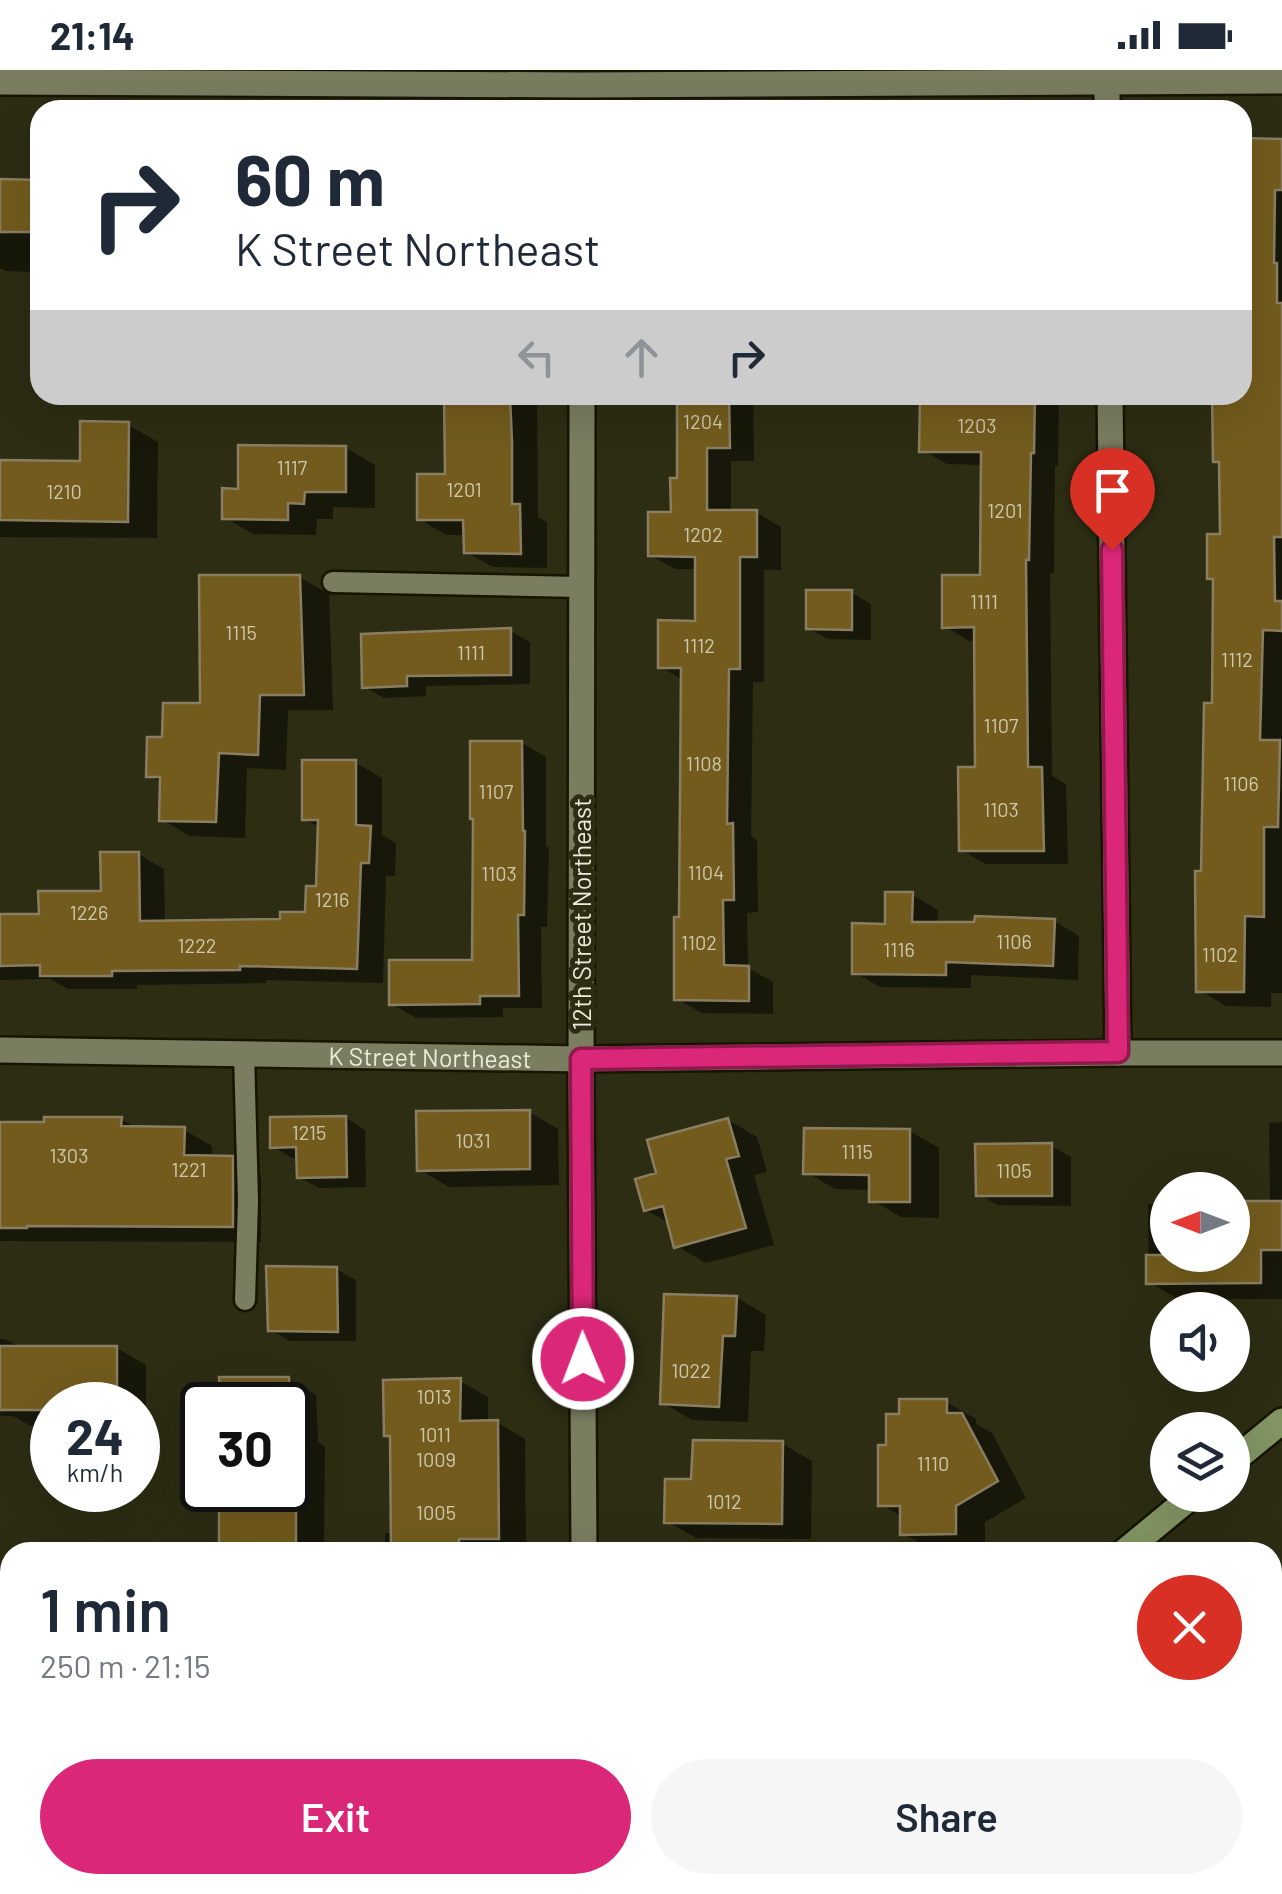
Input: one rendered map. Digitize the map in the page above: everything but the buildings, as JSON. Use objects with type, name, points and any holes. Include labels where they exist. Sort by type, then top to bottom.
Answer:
[{"type":"main road","points":[[1250,1447],[1282,1421]]},
{"type":"main road","points":[[1136,1542],[1172,1512]]},
{"type":"street","points":[[0,82],[102,76],[582,88],[1106,75],[1282,81]]},
{"type":"street","points":[[1106,75],[1107,100]]},
{"type":"street","name":"12th Street Northeast","points":[[582,405],[584,1542]]},
{"type":"street","points":[[1110,405],[1118,1052]]},
{"type":"street","name":"K Street Northeast","points":[[0,1050],[581,1059],[1282,1053]]},
{"type":"lane","points":[[334,582],[582,587]]},
{"type":"lane","points":[[244,1054],[248,1201],[245,1300]]},
{"type":"route","points":[[583,1359],[581,1059],[1118,1052],[1112,550]]}]
